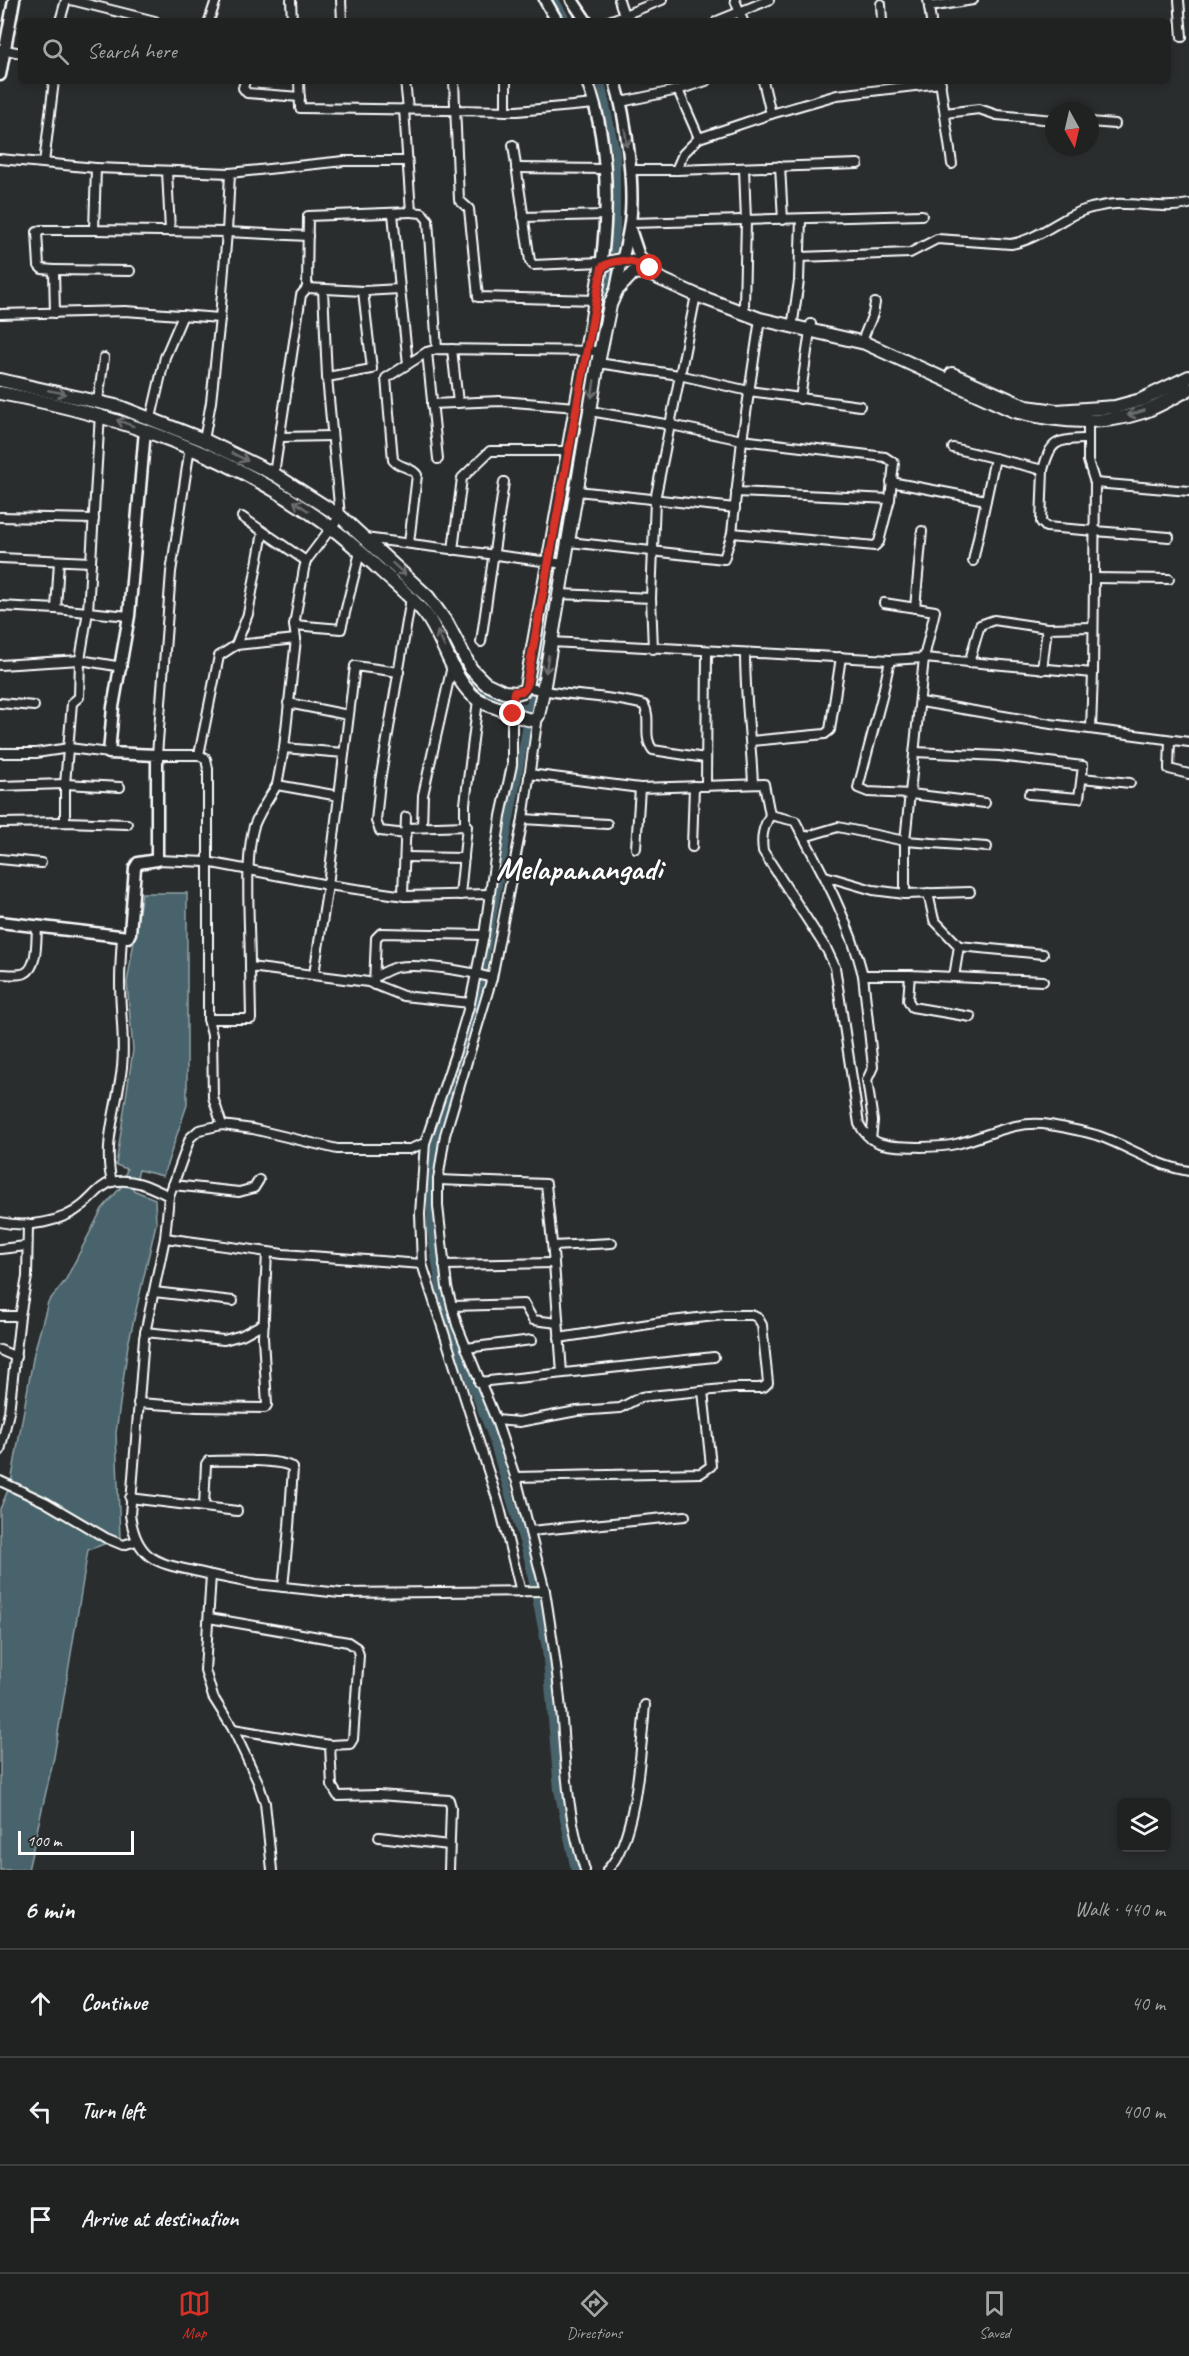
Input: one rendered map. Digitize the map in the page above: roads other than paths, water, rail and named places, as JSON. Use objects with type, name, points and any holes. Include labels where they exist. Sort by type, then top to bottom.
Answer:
[{"type":"main road","points":[[0,75],[2,49],[14,0]]},
{"type":"main road","points":[[545,0],[555,18]]},
{"type":"main road","points":[[572,0],[584,18]]},
{"type":"main road","points":[[588,84],[595,104],[605,170],[607,216],[616,291]]},
{"type":"main road","points":[[616,84],[621,102],[630,170],[630,224],[645,269]]},
{"type":"main road","points":[[521,710],[534,689],[551,642],[590,411],[597,300],[611,260],[630,224]]},
{"type":"main road","points":[[611,260],[634,261],[696,295],[760,319],[864,336],[1026,407],[1120,418],[1145,411],[1189,389]]},
{"type":"main road","points":[[534,689],[550,561],[576,407],[610,305],[616,291],[630,275],[645,269],[744,306],[865,343],[1014,411],[1058,420],[1088,415],[1141,400],[1189,377]]},
{"type":"main road","points":[[0,380],[98,401],[151,418],[204,440],[274,474],[336,522],[360,552],[411,598],[436,630],[465,686],[478,700],[521,710]]},
{"type":"main road","points":[[0,393],[100,414],[190,447],[248,474],[300,505],[364,538],[428,597],[448,625],[471,669],[485,683],[504,692],[521,710]]},
{"type":"main road","points":[[0,922],[128,937],[135,868],[138,863],[157,860],[157,755],[109,753],[113,707],[122,667],[129,616],[145,430]]},
{"type":"main road","points":[[521,710],[523,691],[534,689]]},
{"type":"street","points":[[61,18],[68,0],[143,18]]},
{"type":"street","points":[[210,18],[216,0]]},
{"type":"street","points":[[291,0],[292,18]]},
{"type":"street","points":[[341,0],[342,18]]},
{"type":"street","points":[[619,0],[624,15]]},
{"type":"street","points":[[616,18],[662,0]]},
{"type":"street","points":[[735,0],[742,18]]},
{"type":"street","points":[[725,18],[769,0]]},
{"type":"street","points":[[931,18],[929,3],[973,0]]},
{"type":"street","points":[[1179,0],[1184,32]]},
{"type":"street","points":[[881,4],[882,18]]},
{"type":"street","points":[[2,49],[18,52]]},
{"type":"street","points":[[44,163],[54,84]]},
{"type":"street","points":[[244,84],[243,88],[247,93],[300,97]]},
{"type":"street","points":[[299,84],[300,108],[506,111],[595,104]]},
{"type":"street","points":[[405,84],[406,161],[411,212]]},
{"type":"street","points":[[454,84],[459,200],[469,209],[478,297],[597,300]]},
{"type":"street","points":[[506,84],[506,111]]},
{"type":"street","points":[[621,102],[697,84]]},
{"type":"street","points":[[764,84],[771,114]]},
{"type":"street","points":[[676,170],[683,154],[699,138],[837,94],[923,84]]},
{"type":"street","points":[[940,84],[952,164]]},
{"type":"street","points":[[678,90],[699,138]]},
{"type":"street","points":[[945,112],[979,109],[997,116],[1045,119]]},
{"type":"street","points":[[1099,123],[1115,124]]},
{"type":"street","points":[[513,145],[530,261],[533,266],[611,260]]},
{"type":"street","points":[[0,159],[96,168],[230,174],[344,161],[406,161]]},
{"type":"street","points":[[630,170],[858,164]]},
{"type":"street","points":[[780,166],[783,220]]},
{"type":"street","points":[[94,230],[96,168]]},
{"type":"street","points":[[516,168],[605,170]]},
{"type":"street","points":[[744,168],[746,221],[744,306]]},
{"type":"street","points":[[166,171],[170,231]]},
{"type":"street","points":[[204,440],[211,402],[220,318],[230,174]]},
{"type":"street","points":[[800,257],[910,253],[938,239],[1011,244],[1023,242],[1040,234],[1077,212],[1097,207],[1121,204],[1160,207],[1189,204]]},
{"type":"street","points":[[393,213],[408,364]]},
{"type":"street","points":[[274,474],[301,295],[307,288],[308,216],[422,213],[428,220],[437,349]]},
{"type":"street","points":[[630,224],[921,215]]},
{"type":"street","points":[[523,217],[607,216]]},
{"type":"street","points":[[793,321],[800,257],[801,219]]},
{"type":"street","points":[[130,271],[42,269],[39,266],[37,232],[41,230],[170,231],[308,236]]},
{"type":"street","points":[[54,270],[55,313]]},
{"type":"street","points":[[307,288],[363,291],[400,289]]},
{"type":"street","points":[[208,1019],[251,1019],[249,870],[254,827],[277,785],[284,748],[296,639],[294,625],[306,561],[336,522],[323,289]]},
{"type":"street","points":[[327,377],[372,369],[363,291]]},
{"type":"street","points":[[653,649],[651,598],[655,500],[696,295]]},
{"type":"street","points":[[864,336],[875,303]]},
{"type":"street","points":[[0,314],[125,311],[220,318]]},
{"type":"street","points":[[151,418],[165,357],[183,315]]},
{"type":"street","points":[[569,542],[724,559],[732,533],[742,440],[760,319]]},
{"type":"street","points":[[800,399],[810,328]]},
{"type":"street","points":[[452,349],[458,403]]},
{"type":"street","points":[[409,543],[417,475],[414,470],[397,465],[393,460],[386,378],[427,352],[452,349],[595,354],[749,391],[860,406]]},
{"type":"street","points":[[427,352],[438,459]]},
{"type":"street","points":[[98,401],[104,358]]},
{"type":"street","points":[[432,404],[500,401],[576,407]]},
{"type":"street","points":[[590,411],[742,440],[885,457],[894,463],[890,499],[879,542],[875,546],[732,533]]},
{"type":"street","points":[[65,822],[65,784],[72,703],[79,697],[80,660],[88,611],[100,414]]},
{"type":"street","points":[[1088,415],[1088,461],[1095,483],[1091,729]]},
{"type":"street","points":[[281,437],[332,436]]},
{"type":"street","points":[[1088,439],[1068,439],[1055,444],[1048,450],[1043,470],[1041,522],[1043,525],[1169,537]]},
{"type":"street","points":[[190,447],[171,572],[157,755],[199,755],[206,759],[208,769],[208,1019],[212,1035],[213,1097],[222,1125]]},
{"type":"street","points":[[953,448],[1043,470]]},
{"type":"street","points":[[453,550],[462,478],[490,451],[568,451]]},
{"type":"street","points":[[973,561],[995,458]]},
{"type":"street","points":[[481,642],[504,482]]},
{"type":"street","points":[[891,482],[986,500]]},
{"type":"street","points":[[1095,483],[1189,492]]},
{"type":"street","points":[[577,491],[735,508]]},
{"type":"street","points":[[736,492],[890,499]]},
{"type":"street","points":[[0,517],[94,519]]},
{"type":"street","points":[[242,517],[306,561]]},
{"type":"street","points":[[915,608],[922,531]]},
{"type":"street","points":[[236,645],[248,614],[263,532]]},
{"type":"street","points":[[364,538],[563,564]]},
{"type":"street","points":[[294,625],[341,629],[360,552]]},
{"type":"street","points":[[0,558],[91,562]]},
{"type":"street","points":[[56,609],[59,561]]},
{"type":"street","points":[[1094,578],[1169,579]]},
{"type":"street","points":[[559,594],[651,598]]},
{"type":"street","points":[[411,598],[380,781],[376,821],[380,831],[406,831],[422,827],[465,825]]},
{"type":"street","points":[[884,603],[935,611],[924,658],[905,841],[905,894]]},
{"type":"street","points":[[0,606],[88,611],[129,616]]},
{"type":"street","points":[[969,663],[980,625],[994,620],[1047,628],[1093,627]]},
{"type":"street","points":[[1042,670],[1047,628]]},
{"type":"street","points":[[199,755],[216,661],[223,652],[236,645],[296,639]]},
{"type":"street","points":[[551,642],[890,660],[924,658],[1093,674]]},
{"type":"street","points":[[706,786],[707,651]]},
{"type":"street","points":[[745,653],[745,699],[751,741],[753,784]]},
{"type":"street","points":[[751,741],[825,734],[830,730],[841,657]]},
{"type":"street","points":[[0,665],[80,660],[122,667]]},
{"type":"street","points":[[890,660],[858,788],[868,792],[910,794],[985,803]]},
{"type":"street","points":[[422,827],[423,795],[453,664]]},
{"type":"street","points":[[314,974],[328,885],[355,666],[399,672]]},
{"type":"street","points":[[534,689],[628,700],[644,705],[647,711],[648,742],[652,750],[705,758]]},
{"type":"street","points":[[460,895],[468,827],[465,825],[465,804],[478,700]]},
{"type":"street","points":[[921,702],[1051,724],[1189,742]]},
{"type":"street","points":[[0,703],[34,706]]},
{"type":"street","points":[[288,703],[348,715]]},
{"type":"street","points":[[521,710],[529,774],[523,819],[490,978],[445,1135],[438,1180],[438,1206],[444,1265],[452,1306],[479,1382],[496,1420],[515,1478],[545,1591],[556,1659],[566,1788],[574,1837],[585,1870]]},
{"type":"street","points":[[521,710],[484,935],[470,1003],[425,1143],[420,1214],[422,1264],[500,1508],[524,1592]]},
{"type":"street","points":[[1170,740],[1169,769],[1189,774]]},
{"type":"street","points":[[0,753],[36,753],[69,748],[109,753]]},
{"type":"street","points":[[284,748],[344,753]]},
{"type":"street","points":[[915,752],[999,756],[1083,766],[1079,798],[1029,794]]},
{"type":"street","points":[[529,774],[640,788],[764,784],[770,815],[761,838],[763,851],[827,950],[835,967],[859,1124],[871,1139],[904,1147],[954,1145],[1028,1123],[1049,1125],[1099,1136],[1169,1168],[1189,1171]]},
{"type":"street","points":[[1082,778],[1130,783]]},
{"type":"street","points":[[0,786],[65,784],[120,787]]},
{"type":"street","points":[[277,785],[339,796]]},
{"type":"street","points":[[692,847],[694,786]]},
{"type":"street","points":[[636,848],[640,788]]},
{"type":"street","points":[[770,815],[795,821],[825,876],[855,945],[863,975],[873,1067],[867,1080],[873,1121],[871,1139]]},
{"type":"street","points":[[405,896],[402,892],[406,817]]},
{"type":"street","points":[[523,819],[607,824]]},
{"type":"street","points":[[0,823],[127,824]]},
{"type":"street","points":[[804,837],[838,827],[905,841],[987,847]]},
{"type":"street","points":[[405,857],[464,858]]},
{"type":"street","points":[[0,859],[40,863]]},
{"type":"street","points":[[157,860],[207,862],[328,885],[405,896],[489,894]]},
{"type":"street","points":[[825,876],[873,890],[905,894],[970,892]]},
{"type":"street","points":[[928,893],[934,920],[959,946],[1043,954]]},
{"type":"street","points":[[0,974],[20,974],[28,970],[33,960],[38,927]]},
{"type":"street","points":[[374,981],[376,938],[381,933],[484,935]]},
{"type":"street","points":[[112,1182],[108,1151],[122,1067],[123,1032],[120,982],[122,937]]},
{"type":"street","points":[[954,977],[959,946]]},
{"type":"street","points":[[374,981],[395,968],[411,966],[476,974],[490,978]]},
{"type":"street","points":[[250,967],[374,981],[404,996],[470,1003]]},
{"type":"street","points":[[863,975],[1043,981]]},
{"type":"street","points":[[910,975],[908,1000],[912,1007],[971,1017]]},
{"type":"street","points":[[425,1143],[410,1149],[337,1149],[253,1129],[222,1125],[199,1130],[190,1138],[169,1196],[165,1238],[145,1332],[130,1498],[130,1515],[136,1541],[141,1550],[152,1560],[226,1579],[282,1587],[371,1594],[545,1591]]},
{"type":"street","points":[[173,1185],[239,1192],[254,1188],[259,1180]]},
{"type":"street","points":[[438,1180],[546,1184],[555,1263],[562,1373]]},
{"type":"street","points":[[0,1222],[28,1225],[44,1222],[78,1209],[104,1186],[112,1182],[133,1181],[169,1196]]},
{"type":"street","points":[[0,1451],[9,1412],[27,1276],[28,1225]]},
{"type":"street","points":[[165,1238],[267,1252],[422,1264]]},
{"type":"street","points":[[553,1246],[612,1243]]},
{"type":"street","points":[[0,1249],[26,1246]]},
{"type":"street","points":[[138,1403],[265,1408],[267,1405],[264,1323],[267,1252]]},
{"type":"street","points":[[444,1265],[555,1263]]},
{"type":"street","points":[[154,1292],[233,1301]]},
{"type":"street","points":[[452,1306],[524,1304],[533,1320],[558,1323]]},
{"type":"street","points":[[496,1420],[519,1422],[577,1411],[614,1409],[641,1397],[759,1388],[768,1383],[764,1335],[758,1318],[752,1315],[724,1315],[662,1322],[559,1338]]},
{"type":"street","points":[[0,1316],[20,1316]]},
{"type":"street","points":[[145,1332],[224,1340],[242,1335],[264,1323]]},
{"type":"street","points":[[466,1348],[532,1340]]},
{"type":"street","points":[[0,1350],[16,1357]]},
{"type":"street","points":[[479,1382],[714,1357]]},
{"type":"street","points":[[515,1478],[701,1473],[711,1466],[703,1391]]},
{"type":"street","points":[[204,1506],[208,1461],[256,1461],[288,1464],[292,1468],[289,1527],[282,1587]]},
{"type":"street","points":[[0,1481],[45,1502],[110,1540],[123,1545],[136,1541]]},
{"type":"street","points":[[130,1498],[237,1511]]},
{"type":"street","points":[[530,1531],[685,1516]]},
{"type":"street","points":[[211,1575],[205,1670],[207,1683],[258,1782],[265,1803],[272,1870]]},
{"type":"street","points":[[208,1618],[348,1642],[357,1648],[359,1655],[353,1739],[350,1744],[330,1745],[232,1729]]},
{"type":"street","points":[[607,1870],[615,1862],[621,1849],[632,1810],[645,1705]]},
{"type":"street","points":[[330,1745],[332,1786],[338,1796],[378,1795],[449,1800],[451,1807],[449,1870]]},
{"type":"street","points":[[379,1837],[449,1845]]},
{"type":"water","points":[[142,893],[187,893],[187,1105],[163,1176],[139,1170],[133,1190],[155,1199],[156,1224],[128,1345],[116,1433],[120,1538],[88,1550],[54,1757],[28,1870],[0,1870],[0,1509],[11,1483],[34,1353],[48,1302],[65,1281],[102,1209],[121,1187],[127,1169],[116,1165],[133,1050],[127,983]]},
{"type":"waterway","points":[[555,0],[565,18]]},
{"type":"waterway","points":[[575,1870],[558,1790],[546,1648],[528,1558],[491,1434],[453,1337],[441,1293],[431,1232],[431,1170],[437,1134],[475,1013],[616,230],[616,153],[602,84]]},
{"type":"waterway","points":[[0,386],[36,394]]},
{"type":"waterway","points":[[316,506],[399,578]]},
{"type":"waterway","points":[[435,616],[468,677],[478,688],[507,704],[529,708]]},
{"type":"district","name":"Melapanangadi","points":[[579,868]]}]
